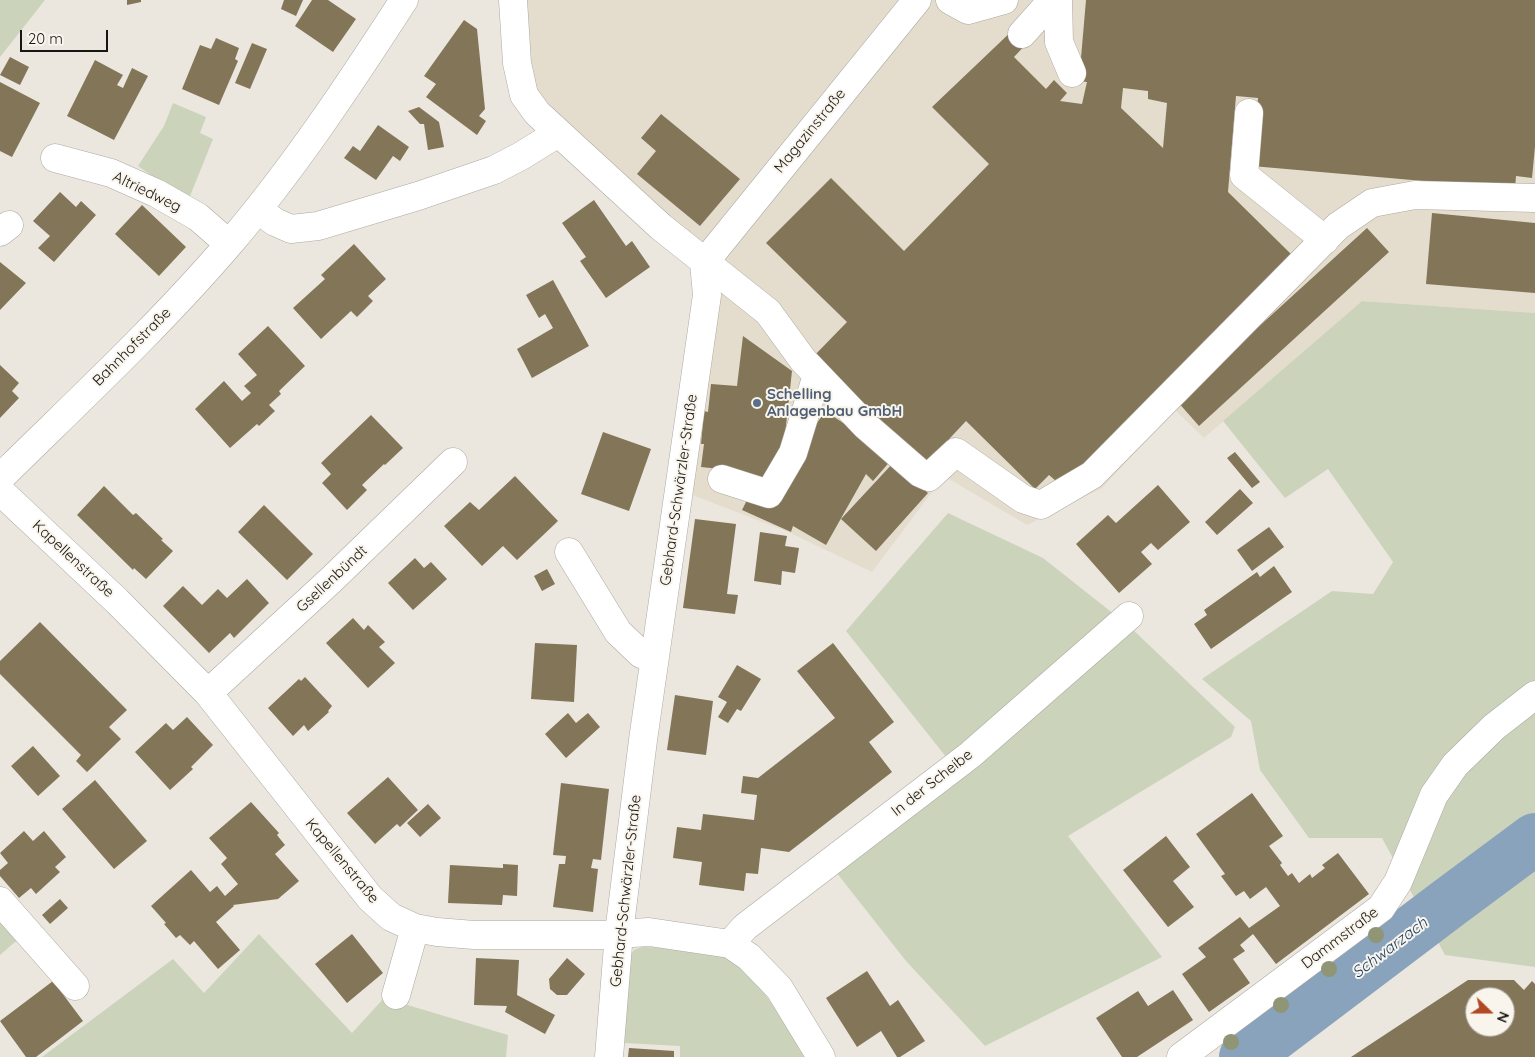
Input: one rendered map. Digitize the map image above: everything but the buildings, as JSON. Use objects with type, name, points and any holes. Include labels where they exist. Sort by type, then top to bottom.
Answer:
[{"type":"street","name":"Bahnhofstraße","points":[[0,478],[190,288],[258,210],[317,128],[404,0]]},
{"type":"street","points":[[513,0],[517,63],[524,95],[537,114],[660,227],[768,312],[803,360],[817,375],[866,426],[920,473],[929,477],[956,452],[1023,499],[1041,505],[1092,475],[1338,226],[1372,203],[1415,196],[1535,198]]},
{"type":"street","name":"Magazinstraße","points":[[704,263],[917,0]]},
{"type":"street","points":[[950,0],[968,10],[1004,0]]},
{"type":"street","points":[[1022,34],[1050,1]]},
{"type":"street","points":[[1050,1],[1059,42],[1072,72]]},
{"type":"street","points":[[1249,113],[1244,176],[1325,240]]},
{"type":"street","points":[[258,210],[275,222],[291,229],[318,226],[418,196],[494,170],[558,133]]},
{"type":"street","name":"Altriedweg","points":[[55,158],[112,173],[156,193],[198,218],[229,244]]},
{"type":"street","name":"Gebhard-Schwärzler-Straße","points":[[609,1057],[619,933],[655,657],[707,295],[704,263]]},
{"type":"street","points":[[722,479],[768,494],[793,452],[817,375]]},
{"type":"street","name":"Gsellenbündt","points":[[208,693],[332,580],[453,462]]},
{"type":"street","name":"Kapellenstraße","points":[[0,491],[117,601],[208,693],[370,898],[391,917],[415,928],[474,935],[601,935],[649,932],[730,944],[749,957],[778,988],[821,1057]]},
{"type":"street","points":[[569,552],[618,632],[641,654],[655,657]]},
{"type":"street","name":"In der Scheibe","points":[[730,944],[745,927],[970,754],[1129,616]]},
{"type":"street","name":"Dammstraße","points":[[1181,1057],[1381,908],[1398,882],[1434,795],[1455,765],[1494,727],[1535,695]]},
{"type":"street","points":[[0,901],[75,986]]},
{"type":"street","points":[[396,995],[415,928]]},
{"type":"shaded area","points":[[513,0],[1535,0],[1535,313],[1362,301],[1204,438],[1175,410],[1102,488],[1027,525],[944,476],[872,572],[786,531],[679,490],[704,263],[537,113]]},
{"type":"green space","points":[[0,0],[45,0],[0,57]]},
{"type":"green space","points":[[173,103],[206,117],[200,133],[213,139],[188,201],[138,166],[164,126]]},
{"type":"green space","points":[[1362,301],[1535,313],[1535,967],[1445,955],[1382,838],[1309,838],[1260,770],[1251,721],[1202,679],[1332,591],[1373,594],[1393,562],[1328,469],[1285,498],[1223,421]]},
{"type":"green space","points":[[948,513],[1043,558],[1129,626],[1235,727],[1231,737],[1068,836],[1162,957],[985,1046],[906,961],[836,872],[962,777],[846,631]]},
{"type":"green space","points":[[0,911],[22,936],[0,955]]},
{"type":"green space","points":[[259,934],[352,1033],[384,998],[508,1035],[506,1057],[42,1057],[173,959],[204,993]]},
{"type":"green space","points":[[642,947],[693,949],[710,952],[726,958],[754,981],[777,1011],[806,1057],[680,1057],[680,1046],[624,1043],[629,957],[634,950]]},
{"type":"waterway","name":"Schwarzach","points":[[1245,1057],[1535,839]]},
{"type":"place","name":"Schelling Anlagenbau GmbH","points":[[757,403]]}]
